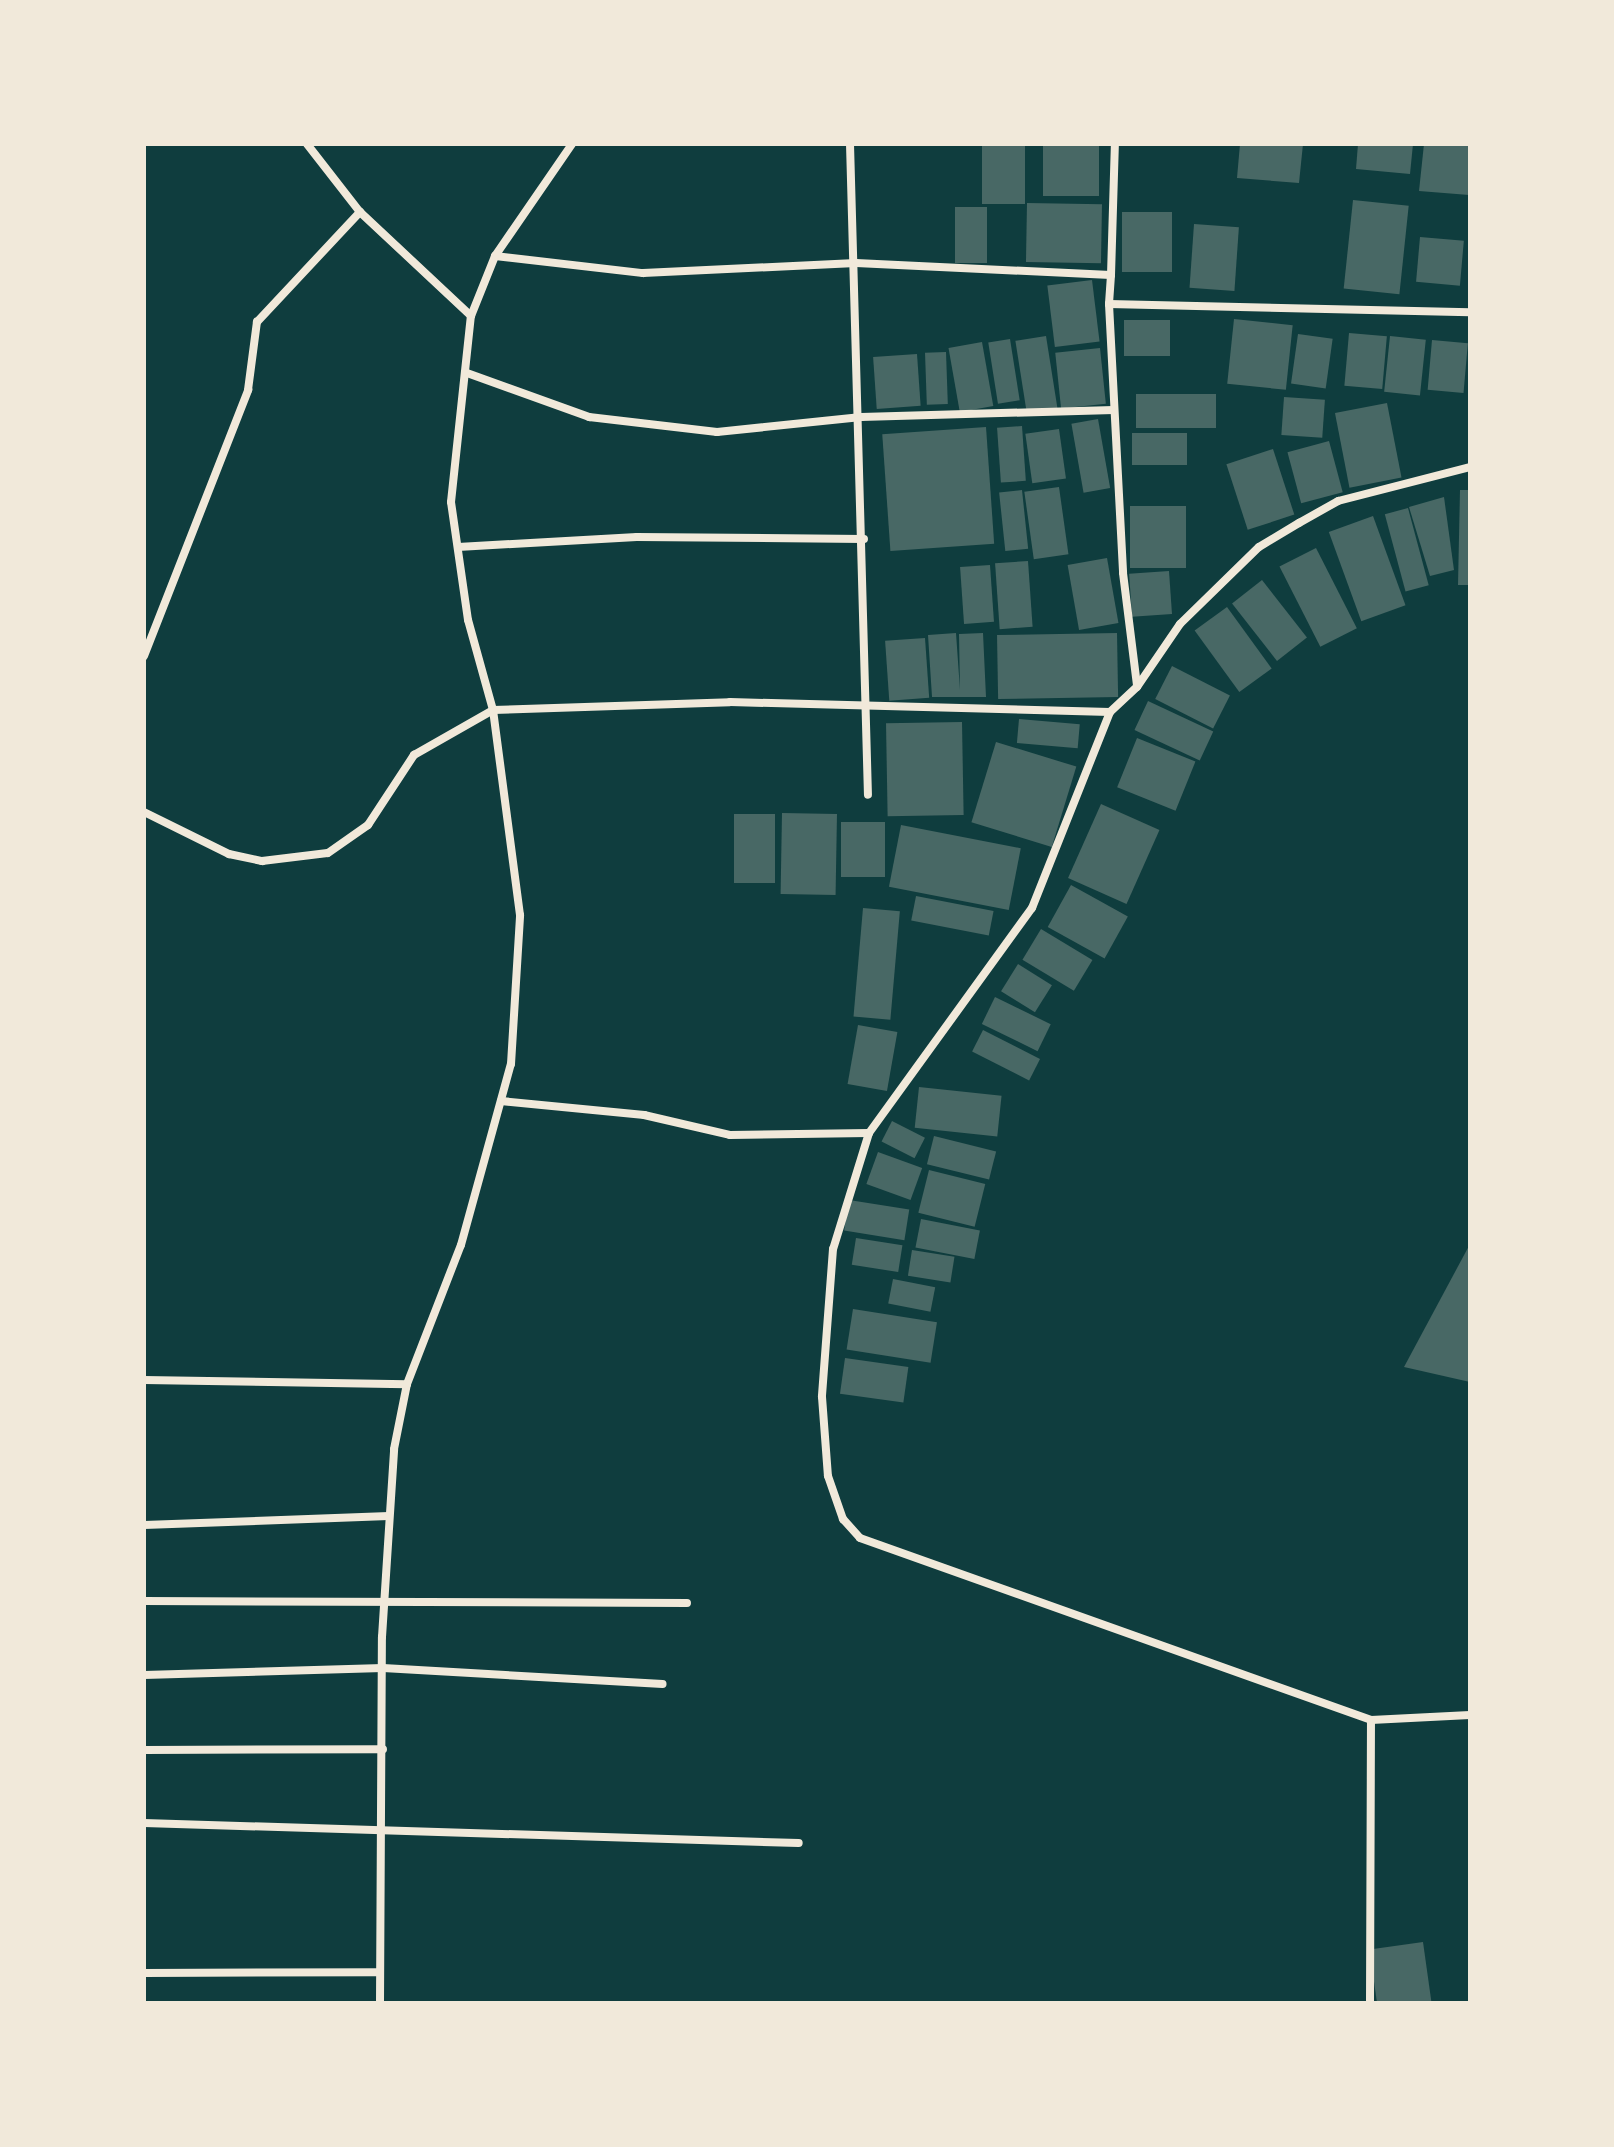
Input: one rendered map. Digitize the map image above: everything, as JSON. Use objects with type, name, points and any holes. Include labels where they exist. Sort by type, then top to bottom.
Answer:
[{"type":"street","points":[[307,144],[360,212],[471,316]]},
{"type":"street","points":[[380,2003],[384,1829],[383,1668],[389,1516],[407,1384],[461,1245],[511,1064],[520,915],[493,710],[468,620],[451,502],[471,316],[495,256],[572,144]]},
{"type":"street","points":[[850,144],[861,417],[868,795]]},
{"type":"street","points":[[1115,144],[1109,304],[1114,410],[1137,687]]},
{"type":"street","points":[[144,656],[248,390],[257,322],[360,212]]},
{"type":"street","points":[[495,256],[643,273],[856,263],[1111,275]]},
{"type":"street","points":[[1109,304],[1470,312]]},
{"type":"street","points":[[467,373],[589,417],[717,432],[861,417],[1114,410]]},
{"type":"street","points":[[1470,467],[1338,501],[1259,547],[1180,624],[1137,687],[1110,712],[1032,908],[869,1133],[833,1249],[822,1397],[828,1476],[843,1519],[860,1538],[900,1557],[1120,1626],[1371,1720],[1470,1715]]},
{"type":"street","points":[[458,547],[637,537],[864,539]]},
{"type":"street","points":[[144,812],[229,854],[262,861],[328,853],[368,825],[414,755],[493,710],[866,704],[1110,712]]},
{"type":"street","points":[[501,1101],[644,1115],[730,1135],[869,1133]]},
{"type":"street","points":[[144,1380],[407,1384]]},
{"type":"street","points":[[144,1525],[389,1516]]},
{"type":"street","points":[[144,1601],[687,1603]]},
{"type":"street","points":[[144,1675],[383,1668],[663,1684]]},
{"type":"street","points":[[1370,2003],[1371,1720]]},
{"type":"street","points":[[144,1750],[383,1749]]},
{"type":"street","points":[[144,1823],[799,1843]]},
{"type":"street","points":[[144,1973],[380,1972]]},
{"type":"building","points":[[982,144],[1025,144],[1025,204],[982,204]]},
{"type":"building","points":[[1043,144],[1099,144],[1099,196],[1043,196]]},
{"type":"building","points":[[1240,144],[1303,144],[1299,183],[1237,178]]},
{"type":"building","points":[[1358,144],[1413,144],[1410,174],[1356,169]]},
{"type":"building","points":[[1424,144],[1470,144],[1469,195],[1419,191]]},
{"type":"building","points":[[1353,200],[1409,206],[1399,294],[1344,289]]},
{"type":"building","points":[[1027,203],[1102,204],[1101,263],[1026,262]]},
{"type":"building","points":[[955,207],[987,207],[987,263],[955,263]]},
{"type":"building","points":[[1122,212],[1172,212],[1172,272],[1122,272]]},
{"type":"building","points":[[1194,224],[1239,227],[1234,291],[1190,288]]},
{"type":"building","points":[[1420,237],[1464,241],[1460,286],[1416,282]]},
{"type":"building","points":[[1092,280],[1100,342],[1055,347],[1047,285]]},
{"type":"building","points":[[1234,319],[1293,325],[1286,390],[1227,384]]},
{"type":"building","points":[[1124,320],[1170,320],[1170,356],[1124,356]]},
{"type":"building","points":[[1349,333],[1387,336],[1382,389],[1344,386]]},
{"type":"building","points":[[1298,334],[1333,339],[1326,388],[1291,384]]},
{"type":"building","points":[[1046,336],[1057,408],[1027,413],[1015,341]]},
{"type":"building","points":[[1390,336],[1426,340],[1420,395],[1384,392]]},
{"type":"building","points":[[1010,339],[1020,400],[998,404],[988,342]]},
{"type":"building","points":[[1432,340],[1468,343],[1464,393],[1428,390]]},
{"type":"building","points":[[982,342],[993,406],[960,412],[949,348]]},
{"type":"building","points":[[1100,348],[1106,404],[1061,408],[1055,353]]},
{"type":"building","points":[[946,352],[948,404],[927,405],[925,353]]},
{"type":"building","points":[[917,354],[921,406],[877,409],[873,357]]},
{"type":"building","points":[[1136,394],[1216,394],[1216,428],[1136,428]]},
{"type":"building","points":[[1284,397],[1325,400],[1322,438],[1281,435]]},
{"type":"building","points":[[1387,403],[1402,478],[1349,488],[1335,413]]},
{"type":"building","points":[[1098,419],[1110,488],[1084,493],[1071,424]]},
{"type":"building","points":[[1022,426],[1026,481],[1001,483],[997,428]]},
{"type":"building","points":[[986,427],[994,544],[890,551],[882,434]]},
{"type":"building","points":[[1059,429],[1066,479],[1032,483],[1025,434]]},
{"type":"building","points":[[1132,433],[1187,433],[1187,465],[1132,465]]},
{"type":"building","points":[[1329,441],[1343,492],[1301,503],[1287,452]]},
{"type":"building","points":[[1273,449],[1294,515],[1248,530],[1226,464]]},
{"type":"building","points":[[1059,487],[1068,554],[1034,559],[1024,492]]},
{"type":"building","points":[[1022,490],[1028,549],[1005,551],[999,492]]},
{"type":"building","points":[[1460,490],[1470,490],[1470,585],[1458,585]]},
{"type":"building","points":[[1444,497],[1454,570],[1430,576],[1409,507]]},
{"type":"building","points":[[1130,506],[1186,506],[1186,568],[1130,568]]},
{"type":"building","points":[[1408,508],[1429,585],[1406,591],[1385,514]]},
{"type":"building","points":[[1373,516],[1405,605],[1361,621],[1329,532]]},
{"type":"building","points":[[1316,548],[1357,628],[1320,647],[1279,567]]},
{"type":"building","points":[[1107,558],[1118,623],[1079,630],[1068,565]]},
{"type":"building","points":[[1028,561],[1033,627],[1000,629],[995,563]]},
{"type":"building","points":[[990,565],[994,622],[964,624],[960,567]]},
{"type":"building","points":[[1169,571],[1172,614],[1132,617],[1129,574]]},
{"type":"building","points":[[1262,580],[1307,638],[1277,661],[1232,603]]},
{"type":"building","points":[[1227,607],[1272,668],[1239,692],[1195,631]]},
{"type":"building","points":[[956,633],[960,690],[959,634],[983,633],[986,697],[932,697],[928,635]]},
{"type":"building","points":[[1117,633],[1118,697],[998,699],[997,635]]},
{"type":"building","points":[[925,638],[929,698],[889,701],[885,641]]},
{"type":"building","points":[[1172,666],[1230,696],[1213,728],[1155,699]]},
{"type":"building","points":[[1148,701],[1213,731],[1200,760],[1134,730]]},
{"type":"building","points":[[1019,719],[1080,724],[1078,748],[1017,743]]},
{"type":"building","points":[[962,722],[964,815],[888,816],[886,723]]},
{"type":"building","points":[[1137,738],[1195,762],[1176,811],[1117,787]]},
{"type":"building","points":[[996,742],[1076,767],[1052,847],[971,822]]},
{"type":"building","points":[[1101,804],[1159,830],[1127,904],[1068,878]]},
{"type":"building","points":[[782,813],[837,814],[836,895],[781,894]]},
{"type":"building","points":[[734,814],[775,814],[775,883],[734,883]]},
{"type":"building","points":[[841,822],[885,822],[885,877],[841,877]]},
{"type":"building","points":[[901,825],[1021,848],[1009,910],[889,887]]},
{"type":"building","points":[[1071,885],[1128,917],[1105,958],[1048,927]]},
{"type":"building","points":[[916,896],[994,911],[989,936],[911,921]]},
{"type":"building","points":[[863,908],[900,911],[890,1020],[854,1017]]},
{"type":"building","points":[[1041,929],[1092,960],[1074,991],[1022,960]]},
{"type":"building","points":[[1018,964],[1052,985],[1035,1012],[1001,991]]},
{"type":"building","points":[[995,997],[1051,1024],[1038,1051],[982,1024]]},
{"type":"building","points":[[858,1025],[897,1032],[887,1091],[848,1084]]},
{"type":"building","points":[[983,1030],[1040,1059],[1029,1080],[972,1051]]},
{"type":"building","points":[[919,1087],[1002,1096],[997,1136],[915,1128]]},
{"type":"building","points":[[892,1121],[925,1138],[915,1158],[882,1141]]},
{"type":"building","points":[[934,1136],[996,1151],[989,1180],[927,1164]]},
{"type":"building","points":[[878,1152],[922,1168],[911,1200],[866,1184]]},
{"type":"building","points":[[929,1170],[985,1184],[975,1227],[918,1213]]},
{"type":"building","points":[[849,1200],[909,1210],[904,1240],[844,1231]]},
{"type":"building","points":[[921,1219],[980,1230],[974,1259],[915,1247]]},
{"type":"building","points":[[856,1238],[902,1245],[898,1272],[852,1265]]},
{"type":"building","points":[[1470,1244],[1470,1382],[1404,1367]]},
{"type":"building","points":[[912,1250],[954,1257],[950,1282],[908,1276]]},
{"type":"building","points":[[893,1279],[935,1287],[930,1312],[888,1304]]},
{"type":"building","points":[[853,1309],[937,1322],[931,1363],[847,1349]]},
{"type":"building","points":[[845,1358],[908,1367],[903,1403],[840,1394]]},
{"type":"building","points":[[1423,1942],[1432,2003],[1377,2003],[1370,1950]]}]
